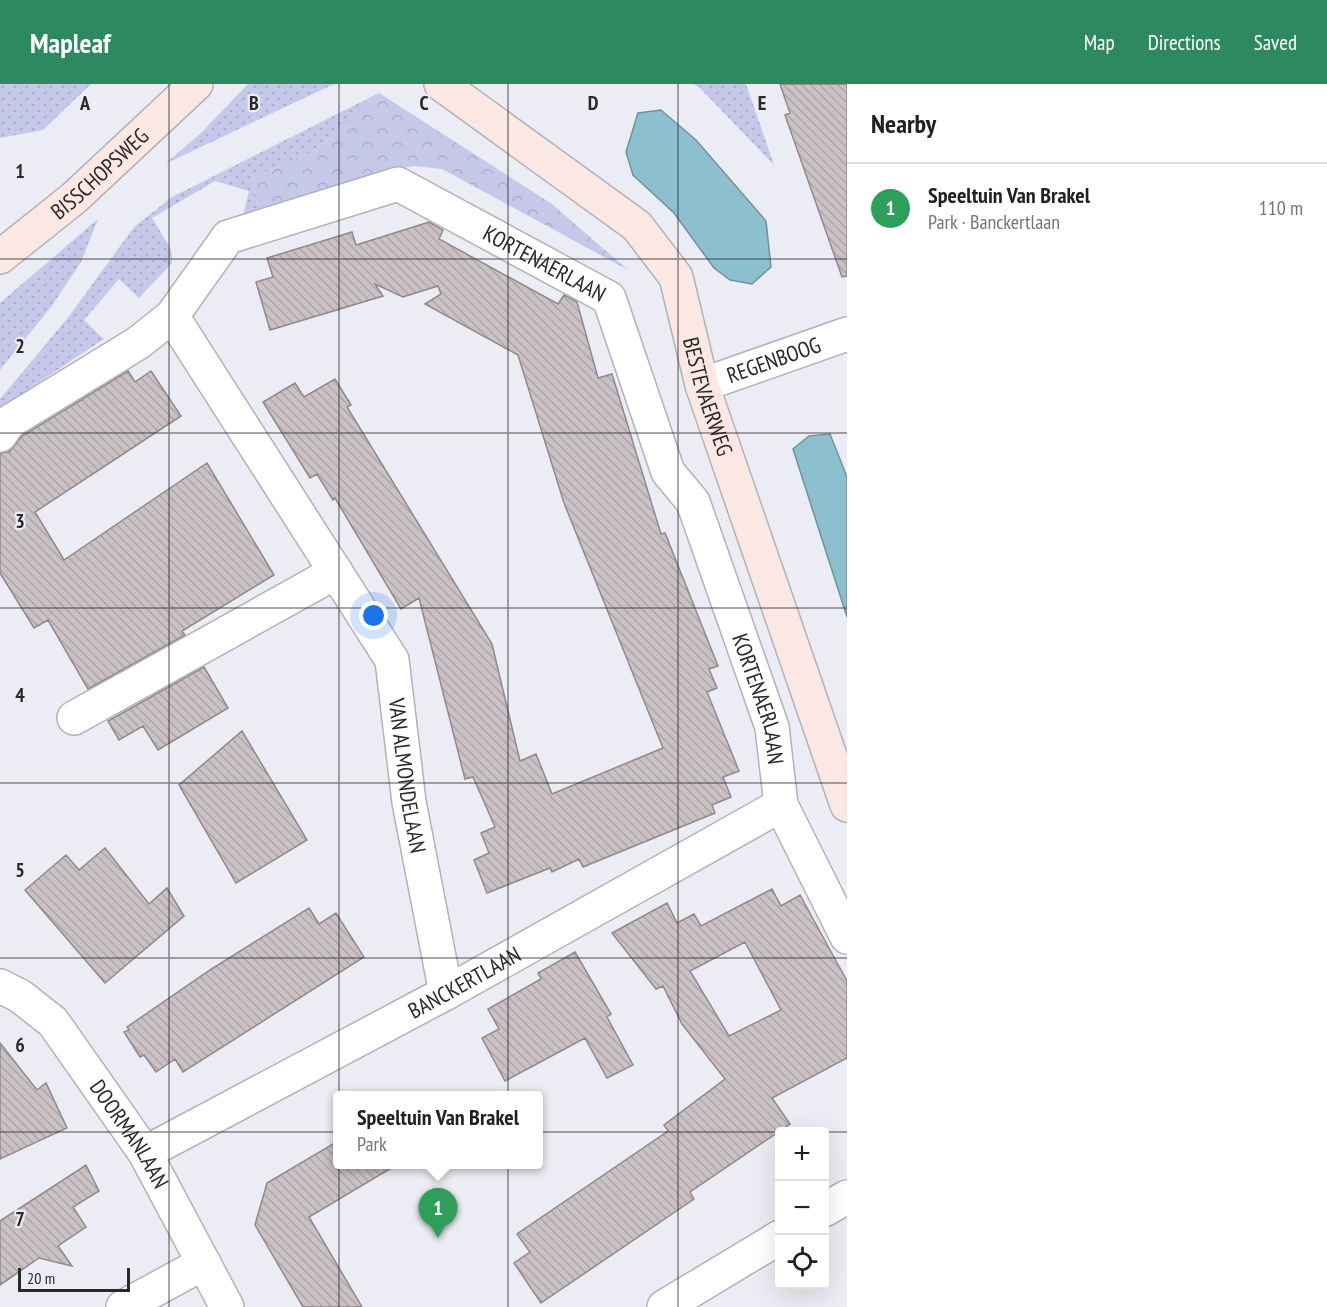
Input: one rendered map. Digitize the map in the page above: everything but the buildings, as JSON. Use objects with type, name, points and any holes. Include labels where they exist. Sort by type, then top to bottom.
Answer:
[{"type":"street","name":"BISSCHOPSWEG","points":[[0,258],[74,198],[196,84]]},
{"type":"street","name":"BESTEVAERWEG","points":[[441,84],[637,226],[676,277],[702,385],[847,805]]},
{"type":"street","name":"KORTENAERLAAN","points":[[0,435],[9,422],[138,343],[172,316],[228,237],[399,184],[609,298],[668,472],[693,502],[772,728],[781,805],[847,937]]},
{"type":"street","name":"VAN ALMONDELAAN","points":[[172,316],[392,660],[410,802],[446,993]]},
{"type":"street","name":"REGENBOOG","points":[[702,385],[847,334]]},
{"type":"street","points":[[74,718],[336,572]]},
{"type":"street","name":"BANCKERTLAAN","points":[[145,1154],[446,993],[781,805]]},
{"type":"street","name":"DOORMANLAAN","points":[[0,986],[20,996],[53,1022],[145,1154],[227,1307]]},
{"type":"street","points":[[829,1208],[847,1197]]},
{"type":"street","points":[[664,1307],[775,1241]]},
{"type":"street","points":[[123,1307],[204,1263]]},
{"type":"green space","points":[[0,84],[91,84],[43,130],[0,138]]},
{"type":"green space","points":[[248,84],[334,84],[165,164],[201,133]]},
{"type":"green space","points":[[693,84],[746,84],[774,165],[699,87]]},
{"type":"green space","points":[[379,93],[349,125],[308,154],[252,178],[259,211],[243,215],[249,191],[215,181],[152,218],[171,249],[172,263],[139,298],[119,279],[84,320],[104,339],[0,408],[0,399],[70,315],[134,227],[172,197]]},
{"type":"green space","points":[[379,93],[552,204],[628,270],[442,169],[414,166],[390,170],[259,211],[252,178],[308,154],[349,125]]},
{"type":"green space","points":[[98,219],[81,262],[51,307],[0,370],[0,303]]},
{"type":"shaded area","points":[[661,110],[696,140],[766,221],[771,267],[752,284],[730,280],[714,268],[674,213],[633,175],[626,152],[638,113]]},
{"type":"shaded area","points":[[830,434],[847,477],[847,617],[793,449],[809,436]]},
{"type":"place","name":"Speeltuin Van Brakel","points":[[438,1238]]}]
